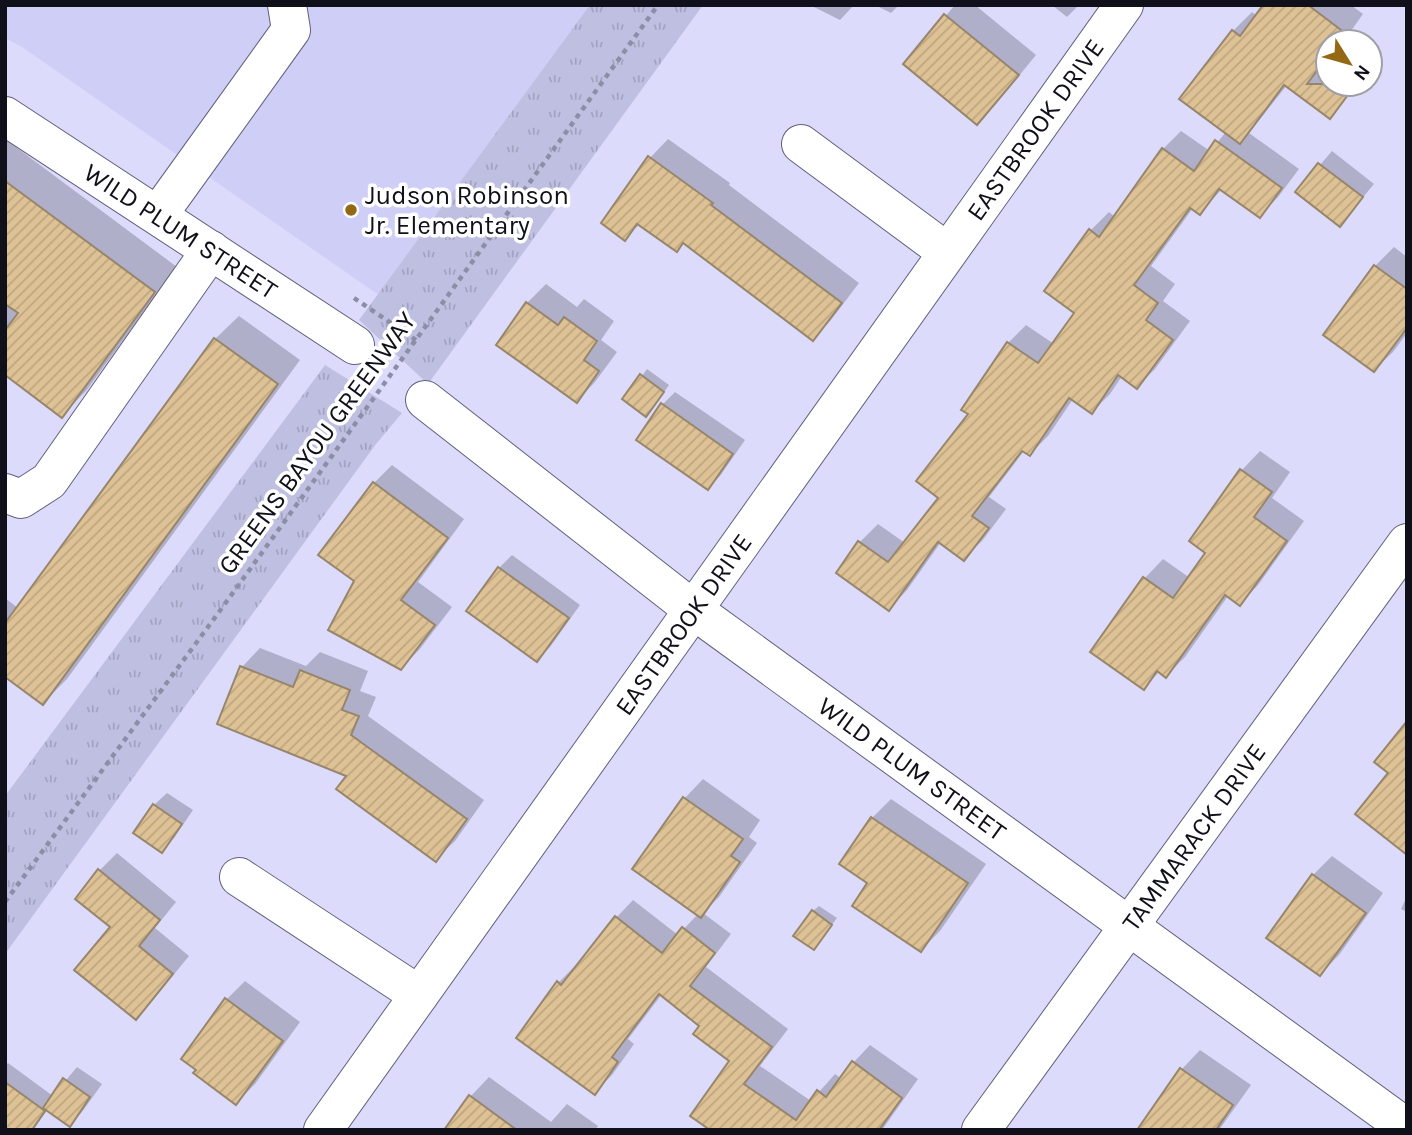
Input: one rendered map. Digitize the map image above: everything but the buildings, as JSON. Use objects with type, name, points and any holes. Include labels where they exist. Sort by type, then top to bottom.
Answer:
[{"type":"street","name":"EASTBROOK DRIVE","points":[[323,1130],[1124,5]]},
{"type":"street","points":[[158,215],[289,11]]},
{"type":"street","name":"WILD PLUM STREET","points":[[5,116],[355,345]]},
{"type":"street","points":[[801,144],[947,252]]},
{"type":"street","points":[[5,493],[21,499],[50,481],[211,250]]},
{"type":"street","name":"WILD PLUM STREET","points":[[425,400],[695,611],[1407,1128]]},
{"type":"street","name":"TAMMARACK DRIVE","points":[[981,1130],[1407,543]]},
{"type":"street","points":[[240,877],[419,995]]},
{"type":"path","name":"GREENS BAYOU GREENWAY","points":[[5,902],[658,5]]},
{"type":"path","points":[[354,298],[416,340]]},
{"type":"path","points":[[355,345],[425,400]]},
{"type":"shaded area","name":"Judson Robinson Jr. Elementary","points":[[5,5],[595,5],[383,298],[22,47],[5,38]]},
{"type":"green space","points":[[590,5],[703,5],[428,384],[359,320]]},
{"type":"green space","points":[[325,365],[402,413],[376,444],[5,954],[5,796]]},
{"type":"place","name":"Judson Robinson Jr. Elementary","points":[[351,210]]}]
